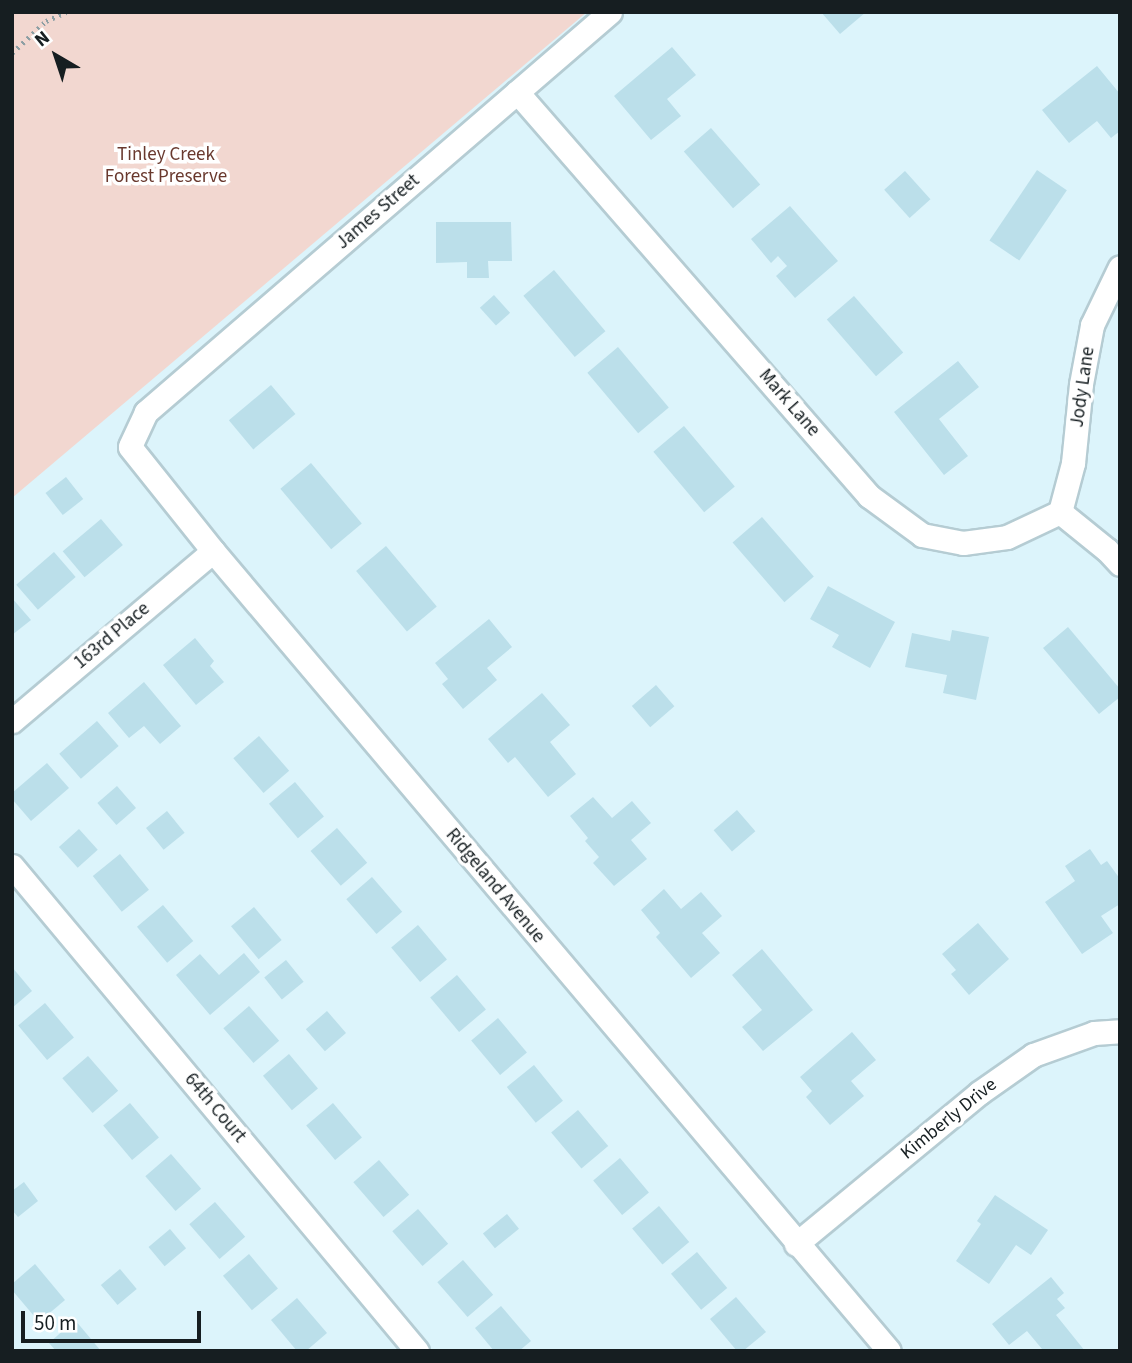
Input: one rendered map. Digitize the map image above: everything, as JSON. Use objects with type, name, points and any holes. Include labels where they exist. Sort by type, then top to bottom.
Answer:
[{"type":"street","name":"James Street","points":[[146,412],[610,12]]},
{"type":"street","name":"Mark Lane","points":[[517,92],[869,496],[922,535],[963,543],[1007,537],[1060,512]]},
{"type":"street","name":"Jody Lane","points":[[1060,512],[1073,463],[1081,384],[1092,325],[1120,267]]},
{"type":"street","name":"Ridgeland Avenue","points":[[146,412],[130,447],[213,551],[796,1244],[890,1351]]},
{"type":"street","points":[[1060,512],[1120,564]]},
{"type":"street","name":"163rd Place","points":[[12,721],[213,551]]},
{"type":"street","name":"64th Court","points":[[12,866],[417,1351]]},
{"type":"street","name":"Kimberly Drive","points":[[796,1244],[979,1093],[1033,1055],[1094,1032],[1120,1031]]},
{"type":"path","points":[[12,52],[46,21],[66,12]]},
{"type":"green space","name":"Tinley Creek Forest Preserve","points":[[12,12],[587,12],[12,498]]},
{"type":"building","points":[[821,12],[866,12],[840,34]]},
{"type":"building","points":[[672,47],[696,75],[667,99],[681,116],[651,140],[614,96]]},
{"type":"building","points":[[1097,66],[1120,94],[1120,131],[1111,138],[1097,121],[1069,143],[1042,110]]},
{"type":"building","points":[[711,128],[760,185],[733,208],[684,152]]},
{"type":"building","points":[[1037,170],[1067,190],[1019,261],[989,240]]},
{"type":"building","points":[[905,171],[930,199],[910,218],[884,190]]},
{"type":"building","points":[[790,206],[838,261],[795,298],[776,276],[787,266],[778,256],[771,263],[751,239]]},
{"type":"building","points":[[436,222],[511,222],[512,261],[488,261],[489,278],[467,278],[467,262],[436,263]]},
{"type":"building","points":[[554,270],[605,331],[575,357],[523,296]]},
{"type":"building","points":[[494,295],[510,313],[496,326],[480,308]]},
{"type":"building","points":[[854,296],[903,353],[876,376],[827,320]]},
{"type":"building","points":[[618,347],[669,408],[638,433],[587,373]]},
{"type":"building","points":[[958,361],[979,387],[939,419],[968,456],[944,475],[894,412]]},
{"type":"building","points":[[271,385],[295,414],[253,449],[229,420]]},
{"type":"building","points":[[684,426],[735,487],[704,512],[653,452]]},
{"type":"building","points":[[311,463],[362,524],[331,549],[280,489]]},
{"type":"building","points":[[66,477],[83,499],[63,515],[46,493]]},
{"type":"building","points":[[762,517],[814,577],[784,602],[733,543]]},
{"type":"building","points":[[101,519],[123,545],[85,577],[63,551]]},
{"type":"building","points":[[386,546],[437,607],[407,632],[356,571]]},
{"type":"building","points":[[54,552],[76,577],[38,610],[16,585]]},
{"type":"building","points":[[828,586],[895,622],[870,668],[832,647],[839,635],[810,619]]},
{"type":"building","points":[[12,598],[31,620],[12,635]]},
{"type":"building","points":[[489,619],[512,647],[487,668],[497,680],[463,709],[442,684],[448,679],[435,663]]},
{"type":"building","points":[[1068,627],[1120,689],[1120,697],[1099,714],[1043,648]]},
{"type":"building","points":[[952,630],[989,637],[976,700],[943,693],[947,675],[905,667],[912,633],[950,641]]},
{"type":"building","points":[[195,638],[214,661],[210,666],[224,682],[196,705],[163,665]]},
{"type":"building","points":[[144,682],[181,726],[160,744],[144,726],[129,738],[108,713]]},
{"type":"building","points":[[656,685],[674,706],[650,727],[632,706]]},
{"type":"building","points":[[542,693],[570,725],[550,742],[576,774],[548,797],[515,757],[508,763],[488,739]]},
{"type":"building","points":[[97,721],[119,746],[81,779],[59,754]]},
{"type":"building","points":[[259,736],[289,771],[264,793],[233,758]]},
{"type":"building","points":[[47,763],[69,788],[31,821],[12,799],[12,793]]},
{"type":"building","points":[[295,782],[324,816],[298,838],[269,804]]},
{"type":"building","points":[[117,786],[136,808],[116,825],[97,803]]},
{"type":"building","points":[[593,797],[612,818],[632,801],[651,823],[631,840],[647,859],[614,886],[593,863],[599,857],[585,841],[588,838],[570,816]]},
{"type":"building","points":[[737,810],[755,831],[732,851],[714,830]]},
{"type":"building","points":[[167,811],[185,833],[164,850],[146,828]]},
{"type":"building","points":[[337,828],[367,863],[341,886],[311,851]]},
{"type":"building","points":[[79,829],[98,850],[78,868],[59,847]]},
{"type":"building","points":[[1090,849],[1101,865],[1107,861],[1120,879],[1120,904],[1101,916],[1113,933],[1082,954],[1045,902],[1075,881],[1065,866]]},
{"type":"building","points":[[120,854],[149,890],[122,912],[93,876]]},
{"type":"building","points":[[372,877],[402,912],[377,934],[346,899]]},
{"type":"building","points":[[664,889],[681,909],[701,892],[722,916],[702,933],[720,953],[691,978],[656,937],[660,933],[641,910]]},
{"type":"building","points":[[163,905],[193,941],[167,963],[137,927]]},
{"type":"building","points":[[254,907],[282,940],[259,959],[231,926]]},
{"type":"building","points":[[978,923],[1009,959],[969,995],[951,974],[956,970],[942,954]]},
{"type":"building","points":[[418,925],[447,959],[420,982],[391,947]]},
{"type":"building","points":[[762,949],[813,1010],[763,1051],[742,1027],[762,1010],[732,975]]},
{"type":"building","points":[[244,953],[260,972],[210,1015],[176,975],[200,954],[219,975]]},
{"type":"building","points":[[286,960],[304,982],[282,999],[264,978]]},
{"type":"building","points":[[12,967],[32,991],[12,1008]]},
{"type":"building","points":[[457,975],[486,1009],[459,1032],[430,997]]},
{"type":"building","points":[[45,1003],[74,1037],[47,1060],[18,1025]]},
{"type":"building","points":[[249,1006],[279,1041],[254,1063],[223,1028]]},
{"type":"building","points":[[327,1011],[346,1033],[325,1051],[306,1029]]},
{"type":"building","points":[[498,1018],[527,1052],[500,1075],[471,1040]]},
{"type":"building","points":[[852,1032],[876,1060],[851,1081],[864,1096],[830,1125],[806,1097],[812,1091],[800,1077]]},
{"type":"building","points":[[289,1054],[318,1088],[292,1110],[263,1076]]},
{"type":"building","points":[[88,1056],[118,1091],[93,1113],[62,1078]]},
{"type":"building","points":[[534,1065],[563,1101],[536,1123],[507,1087]]},
{"type":"building","points":[[130,1103],[159,1137],[132,1160],[103,1125]]},
{"type":"building","points":[[333,1103],[362,1137],[335,1160],[306,1125]]},
{"type":"building","points":[[578,1110],[608,1146],[581,1169],[551,1132]]},
{"type":"building","points":[[171,1154],[201,1189],[176,1211],[145,1176]]},
{"type":"building","points":[[620,1158],[649,1192],[622,1215],[593,1180]]},
{"type":"building","points":[[379,1160],[409,1195],[384,1217],[353,1182]]},
{"type":"building","points":[[24,1182],[38,1201],[18,1217],[12,1210],[12,1191]]},
{"type":"building","points":[[995,1195],[1048,1230],[1031,1255],[1016,1245],[989,1284],[956,1261],[981,1224],[977,1221]]},
{"type":"building","points":[[215,1202],[245,1237],[220,1259],[189,1224]]},
{"type":"building","points":[[659,1206],[689,1242],[662,1265],[632,1228]]},
{"type":"building","points":[[418,1209],[448,1244],[423,1266],[392,1231]]},
{"type":"building","points":[[507,1214],[519,1229],[495,1248],[483,1234]]},
{"type":"building","points":[[170,1229],[186,1248],[165,1266],[149,1247]]},
{"type":"building","points":[[697,1252],[727,1288],[701,1310],[671,1274]]},
{"type":"building","points":[[249,1254],[278,1288],[252,1310],[223,1276]]},
{"type":"building","points":[[463,1260],[493,1295],[468,1317],[437,1282]]},
{"type":"building","points":[[35,1264],[65,1300],[39,1322],[12,1290],[12,1284]]},
{"type":"building","points":[[120,1269],[137,1289],[118,1305],[101,1285]]},
{"type":"building","points":[[1051,1277],[1064,1293],[1057,1299],[1065,1308],[1056,1315],[1085,1351],[1040,1351],[1042,1349],[1027,1331],[1009,1345],[992,1324]]},
{"type":"building","points":[[736,1297],[766,1332],[743,1351],[737,1351],[710,1319]]},
{"type":"building","points":[[297,1298],[327,1333],[306,1351],[297,1351],[271,1320]]},
{"type":"building","points":[[501,1306],[531,1341],[519,1351],[494,1351],[475,1328]]},
{"type":"building","points":[[75,1320],[101,1351],[56,1351],[49,1343]]}]
